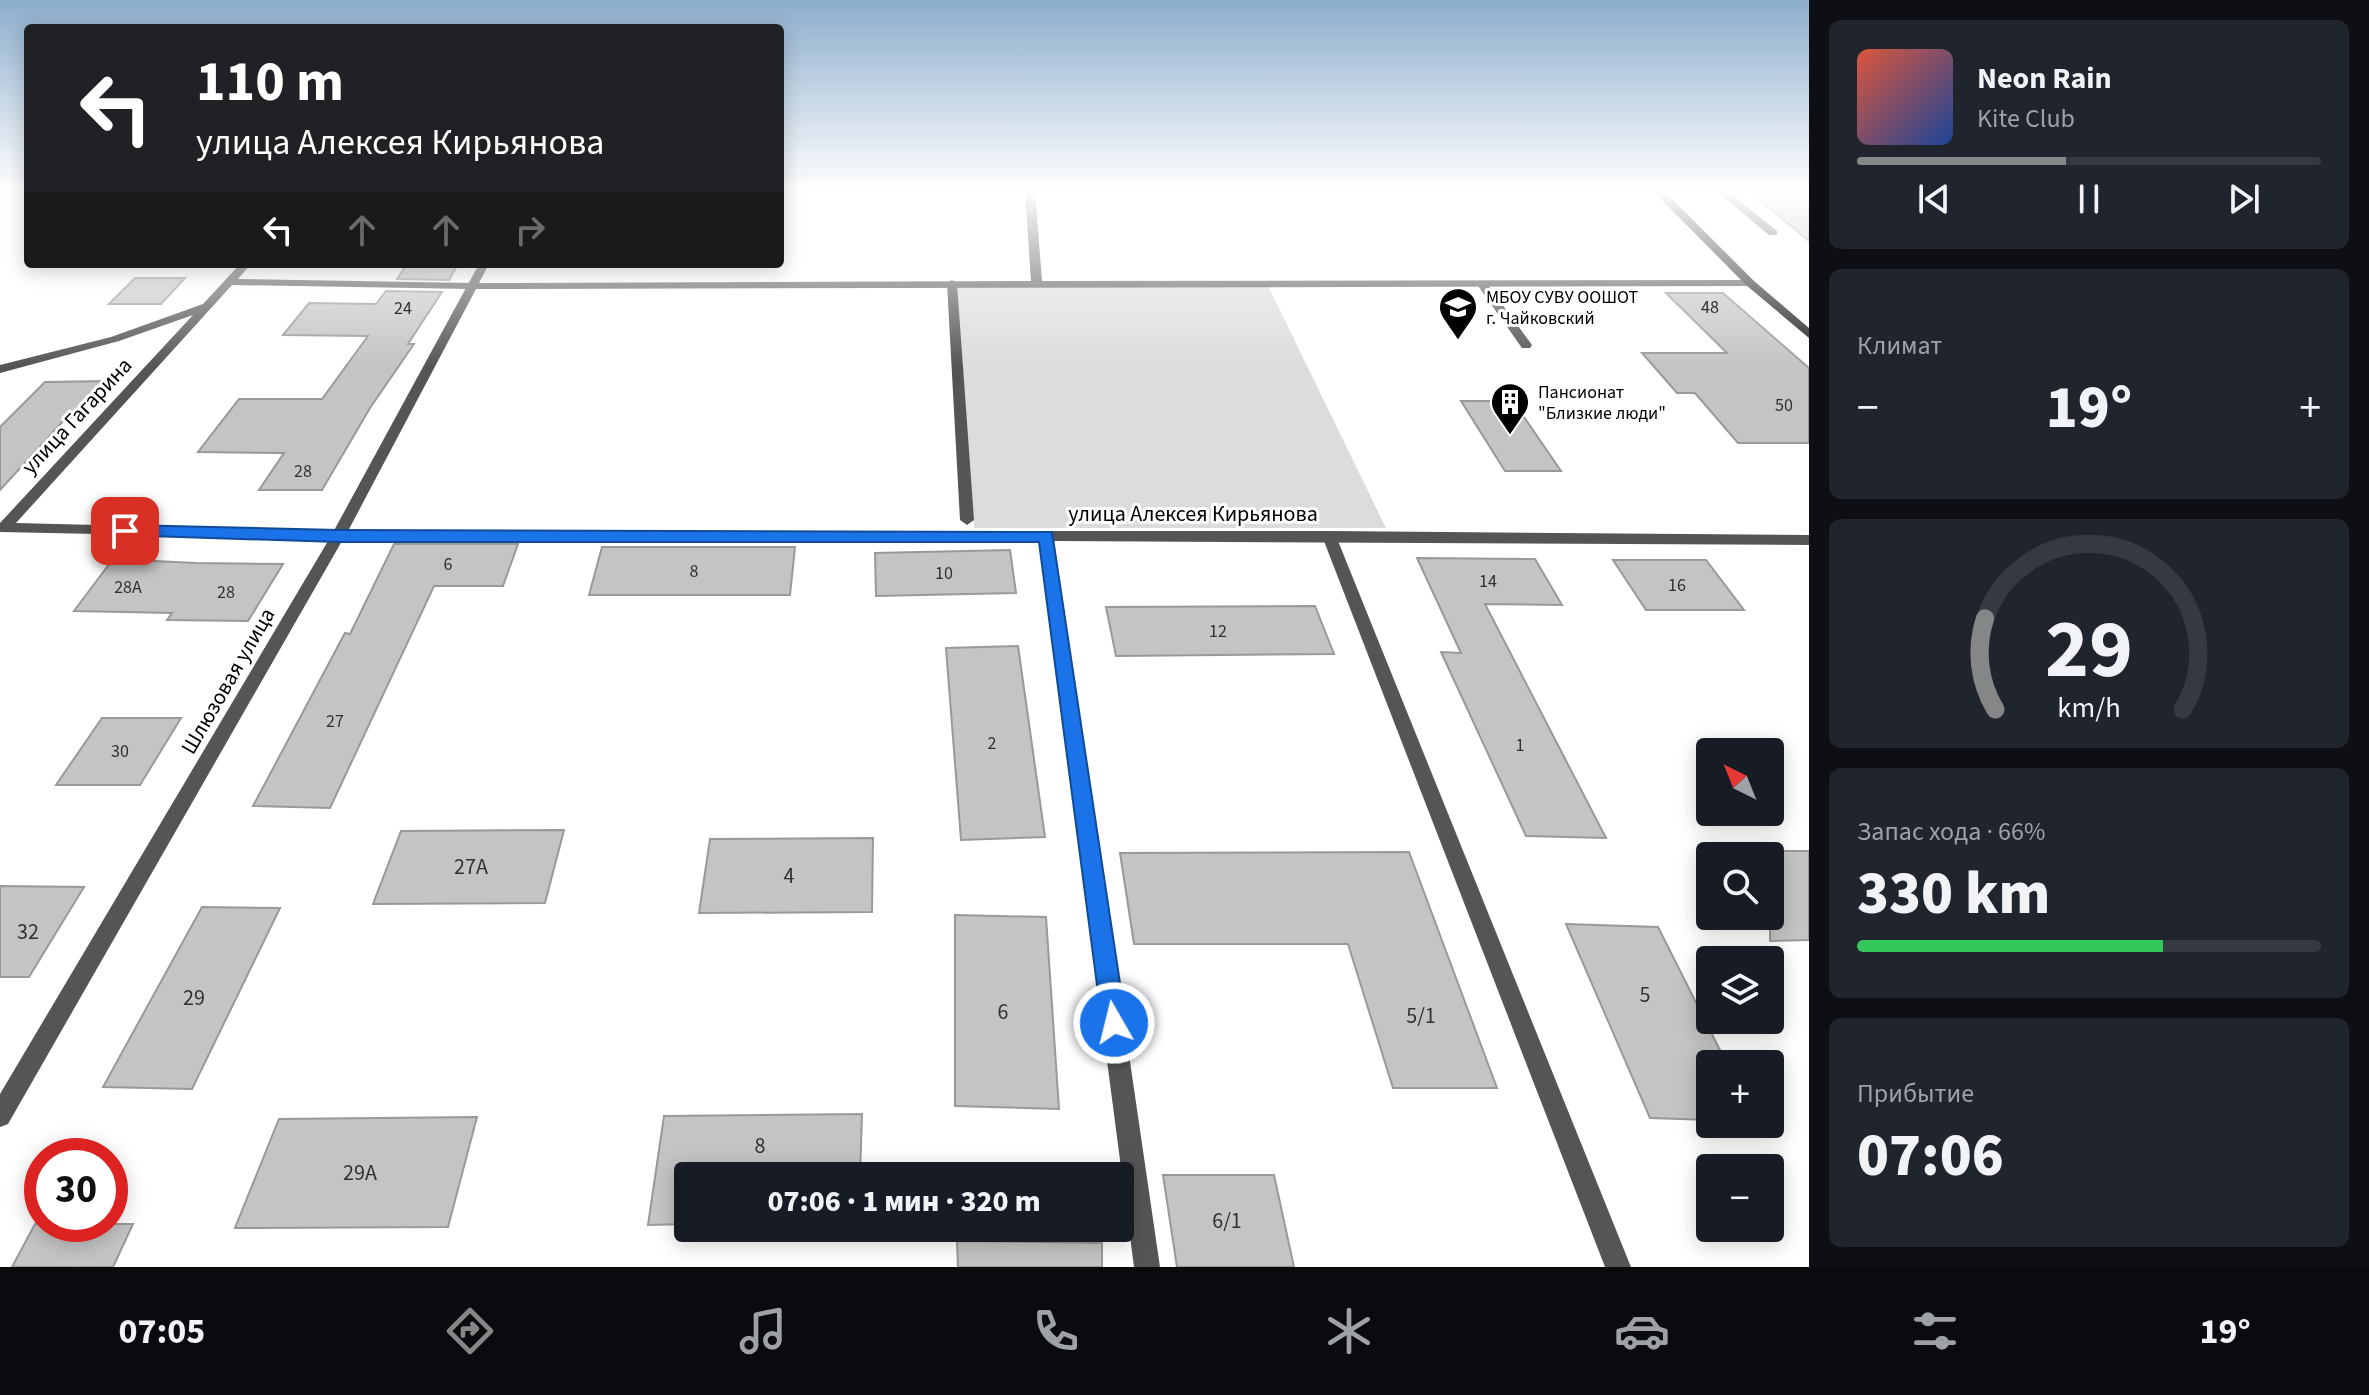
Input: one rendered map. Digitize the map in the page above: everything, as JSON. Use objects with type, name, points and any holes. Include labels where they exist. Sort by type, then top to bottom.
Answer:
[{"type":"main road","points":[[1716,249],[1809,334]]},
{"type":"street","points":[[1034,249],[1037,283]]},
{"type":"street","name":"улица Гагарина","points":[[243,268],[4,528],[338,536]]},
{"type":"street","name":"Шлюзовая улица","points":[[0,1116],[338,536],[482,268]]},
{"type":"street","points":[[231,282],[472,286],[1750,283]]},
{"type":"street","points":[[952,283],[967,520]]},
{"type":"street","points":[[1481,283],[1526,345]]},
{"type":"street","points":[[0,369],[115,339],[210,305]]},
{"type":"street","name":"улица Алексея Кирьянова","points":[[338,536],[1329,536],[1809,540]]},
{"type":"street","points":[[1046,536],[1147,1267]]},
{"type":"street","points":[[1329,536],[1618,1267]]},
{"type":"shaded area","points":[[957,286],[1268,286],[1386,528],[974,528]]},
{"type":"building","points":[[404,268],[456,268],[449,280],[397,279]]},
{"type":"building","points":[[135,278],[185,278],[161,304],[109,304]]},
{"type":"building","points":[[386,291],[442,292],[408,344],[414,344],[370,408],[322,490],[259,490],[284,453],[198,452],[239,399],[322,399],[368,336],[283,335],[309,303],[376,304]]},
{"type":"building","points":[[1666,293],[1723,293],[1809,368],[1809,443],[1738,443],[1695,393],[1677,393],[1642,353],[1727,353]]},
{"type":"building","points":[[106,381],[72,418],[66,418],[0,490],[0,427],[45,382]]},
{"type":"building","name":"Пансионат \"Близкие люди\"","points":[[1461,401],[1513,401],[1561,471],[1505,471]]},
{"type":"building","points":[[394,544],[518,544],[503,586],[434,586],[330,808],[253,806],[345,633],[350,634]]},
{"type":"building","points":[[602,547],[795,547],[790,595],[589,595]]},
{"type":"building","points":[[1010,550],[1016,593],[876,596],[875,553]]},
{"type":"building","points":[[1417,558],[1535,559],[1562,605],[1485,604],[1606,838],[1526,836],[1441,652],[1461,653]]},
{"type":"building","points":[[113,559],[283,564],[248,621],[167,620],[172,613],[74,611]]},
{"type":"building","points":[[1613,560],[1706,560],[1744,610],[1646,610]]},
{"type":"building","points":[[1315,606],[1334,654],[1116,656],[1106,607]]},
{"type":"building","points":[[1018,646],[1045,837],[961,840],[946,648]]},
{"type":"building","points":[[102,718],[181,718],[140,785],[56,785]]},
{"type":"building","points":[[564,830],[545,903],[373,904],[401,831]]},
{"type":"building","points":[[873,838],[872,912],[699,913],[710,839]]},
{"type":"building","points":[[1784,851],[1809,851],[1809,940],[1770,941],[1770,930],[1784,930]]},
{"type":"building","points":[[1409,852],[1497,1088],[1393,1088],[1348,944],[1134,944],[1120,853]]},
{"type":"building","points":[[0,886],[84,887],[29,977],[0,977]]},
{"type":"building","points":[[202,907],[280,908],[192,1089],[103,1087]]},
{"type":"building","points":[[955,915],[1046,917],[1059,1109],[955,1106]]},
{"type":"building","points":[[1566,924],[1658,927],[1696,1002],[1696,1034],[1712,1034],[1720,1050],[1696,1050],[1696,1120],[1650,1118]]},
{"type":"building","points":[[862,1114],[860,1162],[674,1162],[674,1224],[648,1225],[664,1116]]},
{"type":"building","points":[[477,1117],[448,1227],[235,1228],[279,1119]]},
{"type":"building","points":[[1163,1175],[1274,1175],[1294,1267],[1177,1267]]},
{"type":"building","points":[[25,1242],[125,1242],[113,1267],[12,1267]]},
{"type":"building","points":[[957,1242],[1102,1243],[1102,1267],[958,1267]]},
{"type":"place","name":"МБОУ СУВУ ООШОТ г. Чайковский","points":[[1458,341]]},
{"type":"place","name":"Пансионат \"Близкие люди\"","points":[[1510,436]]},
{"type":"route","points":[[125,531],[338,536],[1046,536],[1114,1023]]}]
